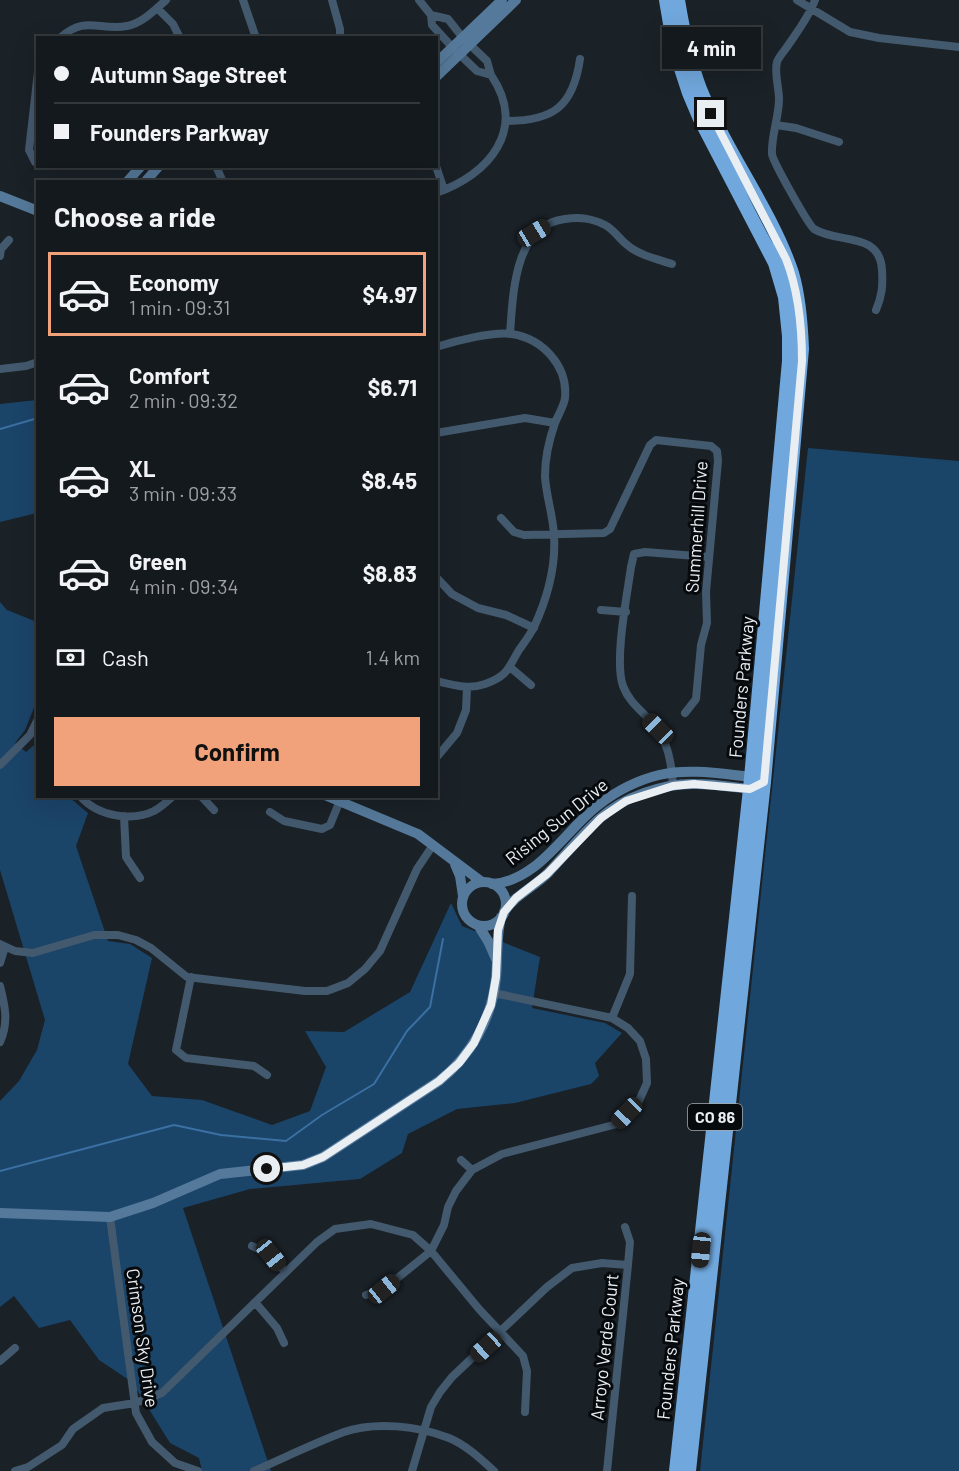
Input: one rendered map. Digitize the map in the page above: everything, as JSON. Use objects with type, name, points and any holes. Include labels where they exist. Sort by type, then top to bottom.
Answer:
[{"type":"highway","name":"Founders Parkway","points":[[666,0],[674,47],[689,93],[700,119],[775,263],[782,286],[788,322],[789,361],[755,783],[689,1471]]},
{"type":"highway","name":"Founders Parkway","points":[[676,1471],[802,361],[801,321],[795,283],[786,259],[700,89],[686,44],[678,0]]},
{"type":"street","points":[[62,36],[67,31],[86,24],[128,26],[142,19],[166,0]]},
{"type":"street","points":[[243,0],[255,36]]},
{"type":"street","points":[[332,0],[340,36]]},
{"type":"street","points":[[419,0],[430,15],[432,25],[477,71],[491,75]]},
{"type":"street","points":[[438,75],[502,0]]},
{"type":"street","points":[[467,41],[516,0]]},
{"type":"street","points":[[797,0],[850,32],[879,38],[959,47]]},
{"type":"street","points":[[814,0],[811,10],[777,62],[779,100],[772,152],[774,164],[790,188],[808,223],[815,229],[826,234],[861,241],[878,252],[882,265],[883,286],[882,298],[876,310]]},
{"type":"street","points":[[157,8],[173,24],[179,36]]},
{"type":"street","points":[[430,15],[448,19],[487,61],[491,75],[502,96],[506,120],[498,148],[490,160],[469,178],[440,192],[436,168]]},
{"type":"street","points":[[438,62],[457,51]]},
{"type":"street","points":[[506,120],[528,121],[547,115],[563,104],[577,78],[580,59]]},
{"type":"street","points":[[35,162],[29,150],[36,103]]},
{"type":"street","points":[[776,125],[796,128],[839,142]]},
{"type":"street","points":[[129,180],[139,168]]},
{"type":"street","points":[[147,180],[157,168]]},
{"type":"street","points":[[0,196],[36,210]]},
{"type":"street","points":[[510,334],[513,292],[521,261],[534,233],[554,220],[582,217],[607,226],[627,246],[650,258],[672,264]]},
{"type":"street","points":[[0,256],[1,249],[9,240]]},
{"type":"street","points":[[438,347],[469,339],[510,334],[537,343],[559,364],[564,379],[565,399],[555,423],[547,453],[545,478],[554,536],[552,576],[534,628],[518,652],[511,668],[499,677],[467,688],[438,681]]},
{"type":"street","points":[[0,369],[36,363]]},
{"type":"street","points":[[438,433],[525,418],[555,423]]},
{"type":"street","name":"Summerhill Drive","points":[[554,536],[604,533],[610,529],[643,457],[650,445],[656,441],[711,446],[717,451],[706,592],[707,622],[701,645],[696,699],[685,713]]},
{"type":"street","points":[[501,518],[514,532],[535,536],[554,536]]},
{"type":"street","points":[[673,786],[668,752],[658,729],[632,703],[623,685],[619,665],[630,567],[634,554],[645,552],[709,557]]},
{"type":"street","points":[[438,579],[452,594],[478,608],[506,615],[534,628]]},
{"type":"street","points":[[602,610],[626,612]]},
{"type":"street","points":[[511,668],[531,685]]},
{"type":"street","points":[[438,756],[457,733],[466,710],[467,688]]},
{"type":"street","points":[[0,765],[30,735],[36,723]]},
{"type":"street","points":[[30,735],[36,739]]},
{"type":"street","name":"Rising Sun Drive","points":[[487,883],[509,882],[524,874],[540,863],[598,806],[629,786],[659,775],[688,772],[755,783]]},
{"type":"street","name":"Rising Sun Drive","points":[[503,914],[516,898],[547,874],[601,818],[626,801],[673,786],[755,783]]},
{"type":"street","points":[[82,798],[90,806],[123,816],[155,811],[171,798]]},
{"type":"street","points":[[203,798],[214,810]]},
{"type":"street","points":[[0,1213],[111,1217],[153,1203],[220,1174],[291,1167],[323,1157],[450,1072],[474,1043],[484,1024],[494,993],[498,930],[503,914],[504,895],[418,834],[340,799],[330,825],[322,829],[284,821],[270,812]]},
{"type":"street","points":[[123,816],[126,856],[140,878]]},
{"type":"street","points":[[0,963],[2,946],[15,951],[33,953],[93,935],[118,935],[136,940],[151,948],[187,977],[305,991],[327,991],[348,982],[365,969],[380,951],[417,869],[433,845]]},
{"type":"street","points":[[453,861],[460,876],[462,903],[466,917],[478,925],[497,962]]},
{"type":"street","points":[[463,896],[471,887],[487,883]]},
{"type":"street","points":[[612,1018],[630,974],[633,896]]},
{"type":"street","points":[[478,925],[491,925],[503,914]]},
{"type":"street","points":[[191,977],[176,1050],[186,1058],[254,1066],[267,1075]]},
{"type":"street","points":[[0,986],[7,1017],[0,1042]]},
{"type":"street","points":[[366,1294],[384,1289],[431,1251],[444,1225],[448,1207],[456,1191],[472,1170],[502,1154],[617,1124],[638,1103],[647,1083],[646,1059],[640,1041],[628,1028],[612,1018],[494,993]]},
{"type":"street","points":[[461,1160],[472,1170]]},
{"type":"street","name":"Crimson Sky Drive","points":[[111,1217],[136,1413],[153,1442],[175,1462],[197,1471]]},
{"type":"street","points":[[15,1471],[28,1467],[62,1445],[73,1429],[103,1408],[135,1403],[162,1393],[317,1242],[334,1229],[371,1224],[413,1235],[431,1251],[479,1309],[523,1356],[527,1371],[525,1412]]},
{"type":"street","name":"Arroyo Verde Court","points":[[607,1471],[630,1242],[625,1227]]},
{"type":"street","points":[[252,1246],[271,1255],[285,1272]]},
{"type":"street","points":[[412,1471],[431,1407],[452,1377],[547,1287],[572,1268],[602,1263],[628,1265]]},
{"type":"street","points":[[255,1302],[277,1328],[284,1343]]},
{"type":"street","points":[[0,1361],[15,1348]]},
{"type":"street","points":[[254,1471],[346,1431],[386,1425],[450,1438],[474,1453],[494,1471]]},
{"type":"shaded area","points":[[36,400],[36,513],[0,522],[0,404]]},
{"type":"shaded area","points":[[808,448],[959,461],[959,1471],[700,1471]]},
{"type":"shaded area","points":[[0,602],[7,610],[36,622],[36,702],[25,730],[15,743],[26,752],[33,746],[36,748],[36,798],[70,798],[88,813],[76,846],[108,941],[130,944],[152,958],[128,1064],[152,1096],[202,1100],[272,1125],[310,1111],[326,1067],[305,1031],[344,1032],[410,992],[451,903],[462,926],[540,957],[532,1008],[605,1023],[622,1033],[595,1063],[599,1076],[591,1084],[515,1103],[457,1109],[408,1134],[402,1153],[360,1179],[250,1189],[183,1208],[271,1471],[202,1471],[199,1458],[170,1443],[132,1382],[99,1360],[70,1320],[39,1328],[14,1296],[0,1307],[0,1101],[19,1081],[37,1050],[45,1020],[0,870]]},
{"type":"waterway","points":[[0,429],[36,419]]},
{"type":"waterway","points":[[0,1171],[174,1125],[221,1135],[286,1141],[322,1115],[374,1084],[407,1031],[430,1007],[443,939]]},
{"type":"route","points":[[267,1169],[303,1165],[323,1157],[439,1081],[459,1063],[474,1043],[491,1005],[496,977],[498,930],[501,917],[509,904],[547,874],[601,818],[626,801],[673,786],[694,784],[750,789],[764,782],[802,361],[801,321],[795,283],[786,259],[767,218],[711,114]]}]
